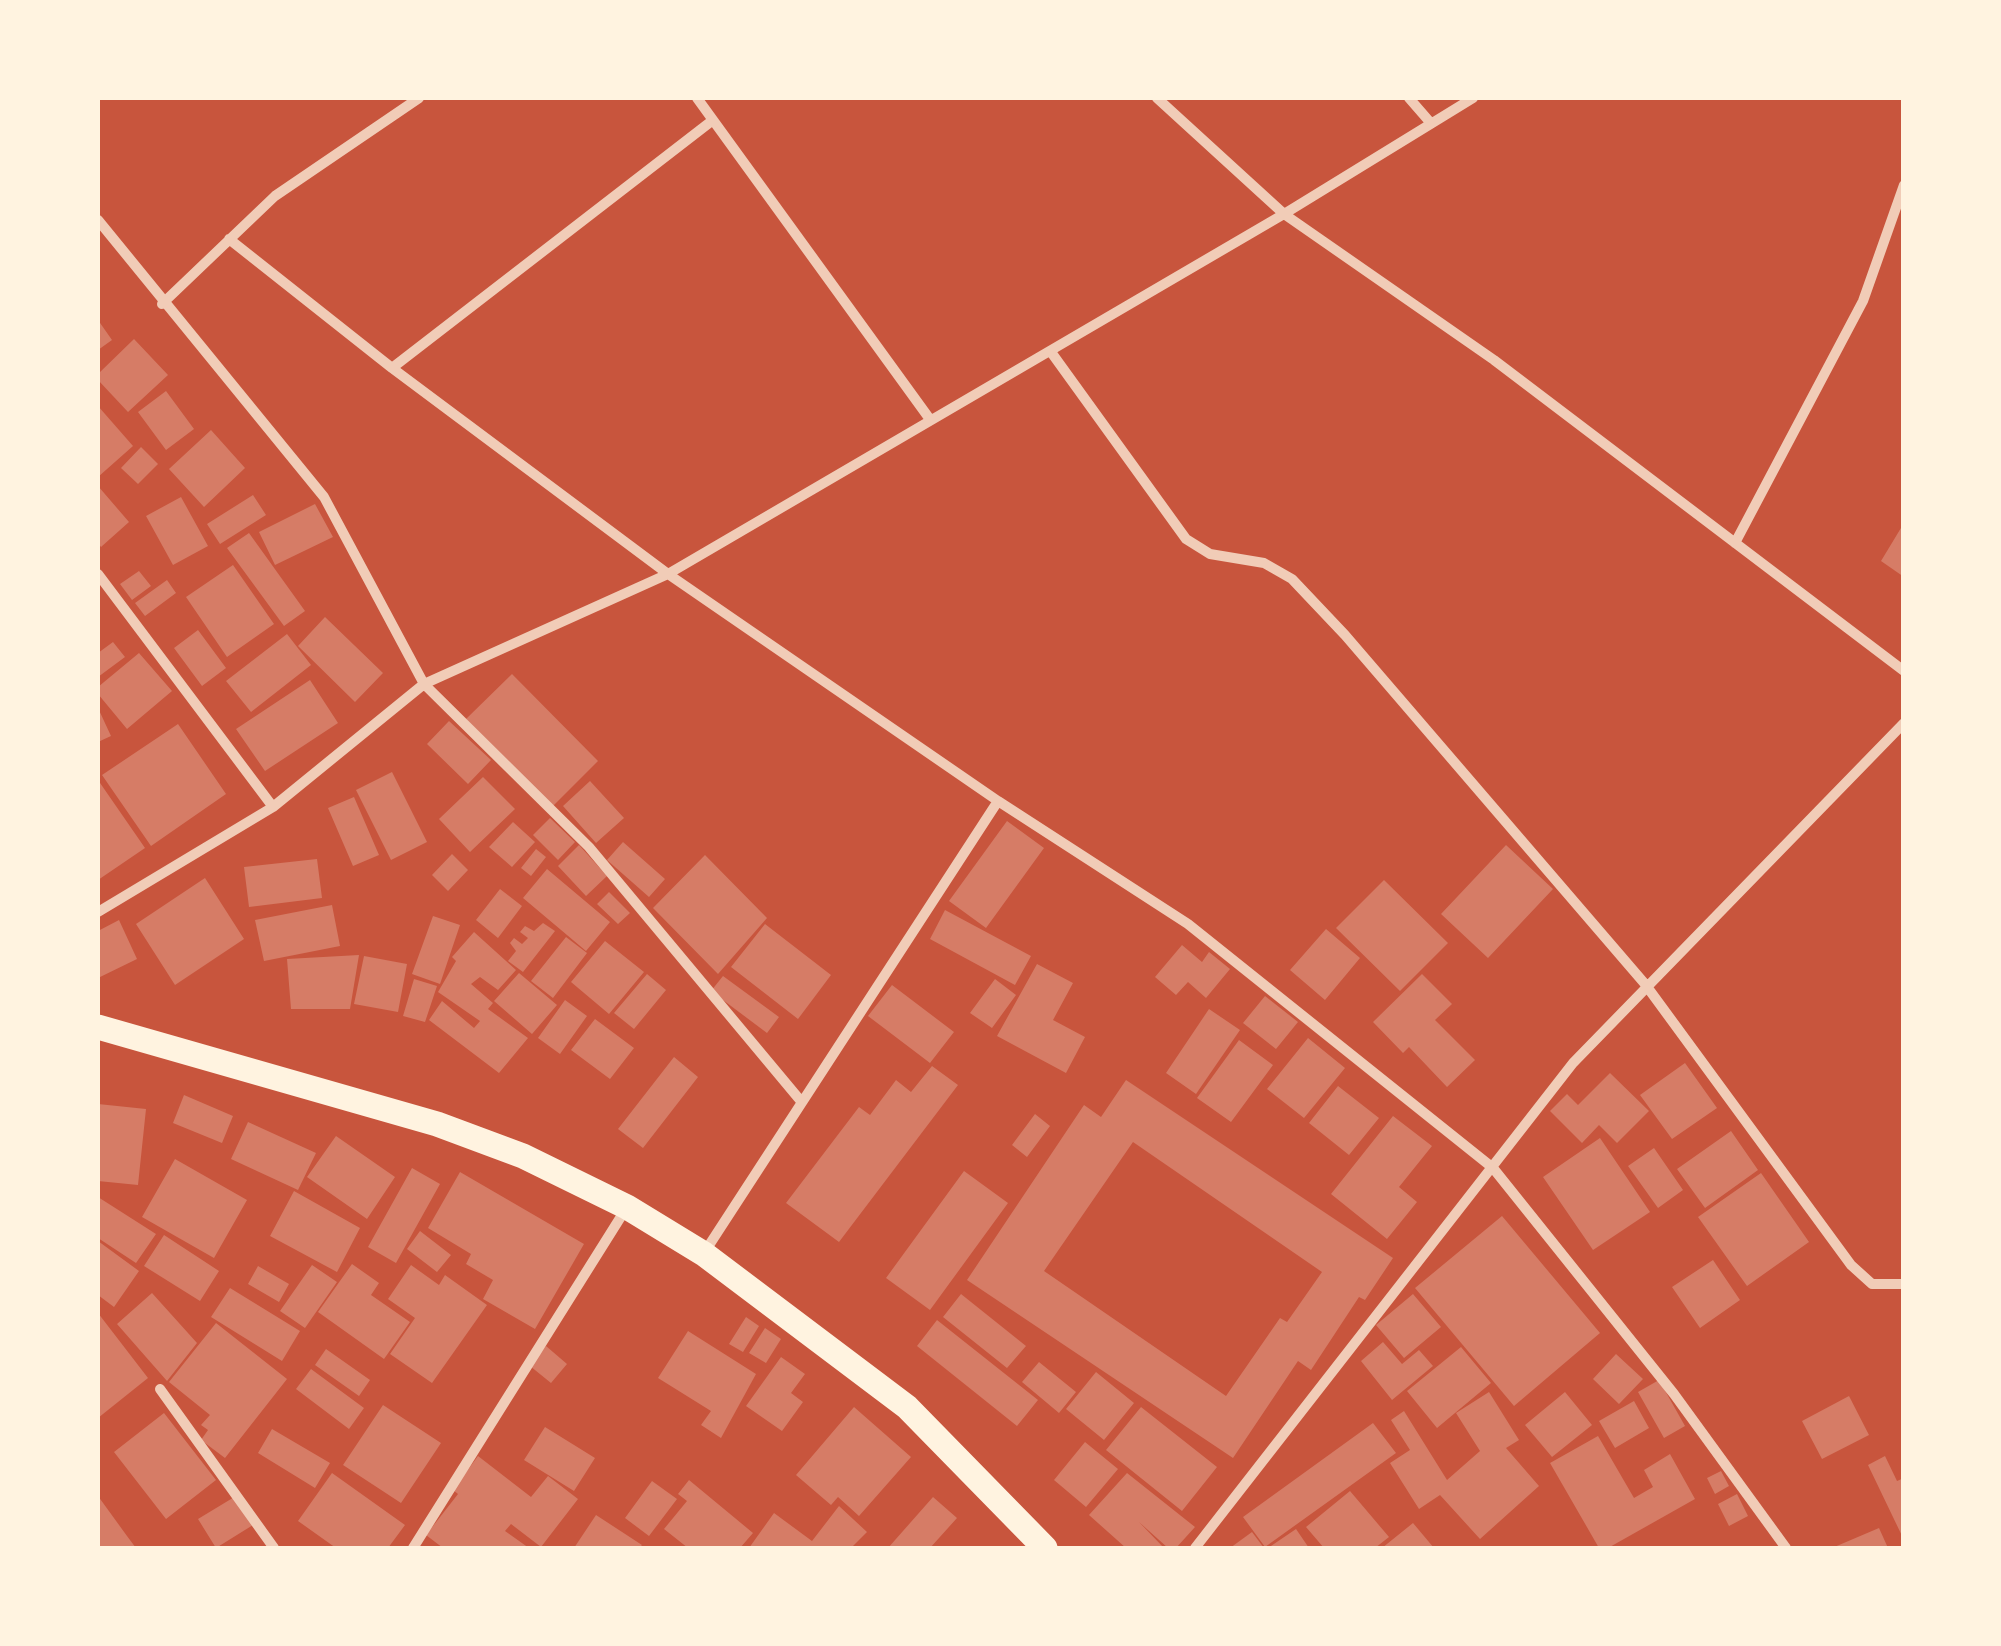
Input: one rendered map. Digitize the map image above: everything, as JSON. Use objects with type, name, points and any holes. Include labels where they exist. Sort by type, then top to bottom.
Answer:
[{"type":"highway","points":[[98,1027],[437,1124],[523,1156],[627,1206],[704,1254],[907,1407],[1046,1548]]},
{"type":"street","points":[[162,304],[308,170],[419,98]]},
{"type":"street","points":[[698,98],[929,418]]},
{"type":"street","points":[[1157,98],[1284,214],[1494,360],[1904,671]]},
{"type":"street","points":[[1409,98],[1429,121]]},
{"type":"street","points":[[98,912],[273,807],[424,684],[668,574],[929,418],[1051,352],[1473,98]]},
{"type":"street","points":[[392,368],[714,120]]},
{"type":"street","points":[[1735,543],[1864,301],[1904,185]]},
{"type":"street","points":[[98,220],[162,304],[324,497],[424,684],[588,847],[800,1100]]},
{"type":"street","points":[[229,239],[392,368],[668,574],[998,801],[1188,924],[1493,1168],[1674,1394],[1786,1548]]},
{"type":"street","points":[[1051,352],[1186,539],[1210,554],[1264,563],[1292,580],[1345,635],[1645,984],[1851,1265],[1872,1284],[1904,1284]]},
{"type":"street","points":[[98,574],[273,807]]},
{"type":"street","points":[[1195,1548],[1573,1063],[1645,984],[1904,723]]},
{"type":"street","points":[[704,1254],[800,1100],[998,801]]},
{"type":"street","points":[[413,1548],[627,1206]]},
{"type":"street","points":[[160,1390],[274,1548]]},
{"type":"building","points":[[98,320],[112,340],[98,350]]},
{"type":"building","points":[[134,339],[168,375],[128,412],[98,380],[98,374]]},
{"type":"building","points":[[166,391],[194,429],[166,450],[138,412]]},
{"type":"building","points":[[98,406],[133,446],[98,477]]},
{"type":"building","points":[[211,430],[245,468],[204,507],[169,469]]},
{"type":"building","points":[[141,447],[158,464],[138,484],[121,468]]},
{"type":"building","points":[[98,486],[129,522],[101,547],[98,543]]},
{"type":"building","points":[[253,495],[266,515],[220,544],[207,524]]},
{"type":"building","points":[[181,497],[208,546],[173,565],[146,516]]},
{"type":"building","points":[[315,504],[333,537],[275,565],[259,532]]},
{"type":"building","points":[[1904,523],[1904,577],[1881,561]]},
{"type":"building","points":[[249,533],[305,611],[284,626],[227,548]]},
{"type":"building","points":[[233,565],[274,624],[227,657],[186,597]]},
{"type":"building","points":[[139,571],[151,586],[132,600],[120,584]]},
{"type":"building","points":[[167,580],[176,593],[145,616],[135,603]]},
{"type":"building","points":[[325,617],[383,673],[355,702],[298,646]]},
{"type":"building","points":[[198,630],[226,668],[202,686],[174,648]]},
{"type":"building","points":[[287,634],[311,665],[251,712],[226,681]]},
{"type":"building","points":[[113,642],[125,657],[98,677],[98,653]]},
{"type":"building","points":[[139,653],[172,691],[127,729],[98,694],[98,687]]},
{"type":"building","points":[[512,674],[598,761],[552,807],[466,719]]},
{"type":"building","points":[[310,680],[338,723],[265,771],[236,729]]},
{"type":"building","points":[[98,708],[111,736],[98,742]]},
{"type":"building","points":[[449,721],[491,760],[468,784],[427,744]]},
{"type":"building","points":[[178,724],[226,794],[151,846],[102,775]]},
{"type":"building","points":[[392,772],[427,842],[391,860],[356,790]]},
{"type":"building","points":[[483,777],[515,809],[470,852],[439,819]]},
{"type":"building","points":[[98,780],[145,848],[98,880]]},
{"type":"building","points":[[590,781],[624,818],[596,843],[563,806]]},
{"type":"building","points":[[354,797],[379,855],[353,866],[328,808]]},
{"type":"building","points":[[550,818],[575,842],[558,860],[533,835]]},
{"type":"building","points":[[1007,821],[1044,848],[986,928],[949,901]]},
{"type":"building","points":[[513,822],[535,842],[512,867],[489,847]]},
{"type":"building","points":[[623,842],[665,879],[649,897],[607,860]]},
{"type":"building","points":[[579,845],[607,876],[586,896],[558,866]]},
{"type":"building","points":[[1506,845],[1553,889],[1488,958],[1441,914]]},
{"type":"building","points":[[536,849],[546,857],[531,876],[521,868]]},
{"type":"building","points":[[452,854],[468,870],[448,891],[432,875]]},
{"type":"building","points":[[705,855],[767,918],[718,974],[653,908]]},
{"type":"building","points":[[317,859],[322,898],[249,907],[244,867]]},
{"type":"building","points":[[547,869],[610,922],[586,951],[523,898]]},
{"type":"building","points":[[205,878],[244,939],[175,985],[136,924]]},
{"type":"building","points":[[1384,880],[1448,943],[1400,991],[1336,928]]},
{"type":"building","points":[[500,889],[522,906],[498,938],[476,920]]},
{"type":"building","points":[[609,892],[630,913],[618,924],[597,904]]},
{"type":"building","points":[[332,905],[340,946],[264,961],[255,920]]},
{"type":"building","points":[[945,910],[1031,956],[1015,985],[930,939]]},
{"type":"building","points":[[433,916],[460,925],[440,984],[412,974]]},
{"type":"building","points":[[119,920],[137,959],[98,978],[98,931]]},
{"type":"building","points":[[543,923],[555,931],[523,972],[508,961],[516,951],[510,943],[514,938],[522,944],[528,938],[520,932],[525,926],[534,931]]},
{"type":"building","points":[[765,924],[831,975],[798,1019],[731,967]]},
{"type":"building","points":[[1326,929],[1360,958],[1325,1000],[1290,970]]},
{"type":"building","points":[[474,932],[516,970],[498,990],[480,977],[471,984],[493,1003],[488,1009],[528,1038],[499,1073],[429,1020],[442,1001],[474,1028],[480,1021],[438,992],[456,961],[452,957]]},
{"type":"building","points":[[566,937],[587,953],[553,998],[531,981]]},
{"type":"building","points":[[605,941],[644,972],[609,1014],[571,982]]},
{"type":"building","points":[[1182,945],[1202,962],[1209,952],[1230,969],[1206,998],[1188,982],[1176,995],[1155,977]]},
{"type":"building","points":[[359,955],[350,1009],[291,1009],[287,959]]},
{"type":"building","points":[[364,956],[407,964],[398,1012],[354,1004]]},
{"type":"building","points":[[1037,964],[1073,983],[1053,1020],[1085,1037],[1066,1073],[997,1036]]},
{"type":"building","points":[[519,973],[557,1005],[532,1034],[494,1001]]},
{"type":"building","points":[[647,974],[666,990],[634,1029],[614,1013]]},
{"type":"building","points":[[1422,974],[1452,1004],[1435,1020],[1475,1060],[1447,1087],[1409,1047],[1403,1053],[1373,1022]]},
{"type":"building","points":[[723,976],[779,1017],[767,1033],[711,991]]},
{"type":"building","points":[[414,979],[437,986],[425,1022],[403,1016]]},
{"type":"building","points":[[995,979],[1016,995],[992,1028],[970,1013]]},
{"type":"building","points":[[892,985],[954,1032],[930,1063],[868,1016]]},
{"type":"building","points":[[1265,996],[1298,1022],[1276,1049],[1243,1023]]},
{"type":"building","points":[[565,1000],[587,1016],[560,1054],[538,1038]]},
{"type":"building","points":[[1209,1009],[1240,1030],[1196,1094],[1166,1073]]},
{"type":"building","points":[[595,1019],[634,1048],[610,1079],[571,1050]]},
{"type":"building","points":[[1308,1038],[1345,1068],[1304,1118],[1267,1089]]},
{"type":"building","points":[[1239,1040],[1273,1065],[1231,1122],[1197,1098]]},
{"type":"building","points":[[674,1057],[698,1077],[643,1148],[618,1129]]},
{"type":"building","points":[[1685,1063],[1717,1108],[1672,1139],[1640,1095]]},
{"type":"building","points":[[932,1066],[958,1085],[839,1242],[786,1203],[859,1107],[870,1115],[896,1080],[911,1092]]},
{"type":"building","points":[[1610,1073],[1649,1111],[1617,1143],[1599,1125],[1582,1143],[1550,1111],[1567,1094],[1578,1105]]},
{"type":"building","points":[[1126,1080],[1393,1258],[1365,1300],[1359,1297],[1311,1370],[1298,1361],[1233,1458],[967,1280],[1084,1105],[1101,1117]],"holes":[[[1133,1142],[1322,1272],[1287,1322],[1280,1318],[1226,1396],[1044,1271]]]},
{"type":"building","points":[[1338,1086],[1379,1118],[1349,1155],[1309,1123]]},
{"type":"building","points":[[184,1095],[233,1116],[222,1143],[173,1123]]},
{"type":"building","points":[[98,1104],[146,1109],[138,1185],[98,1181]]},
{"type":"building","points":[[1035,1114],[1050,1126],[1027,1157],[1012,1145]]},
{"type":"building","points":[[1393,1116],[1432,1146],[1399,1187],[1417,1202],[1387,1239],[1331,1194]]},
{"type":"building","points":[[248,1122],[316,1153],[298,1190],[231,1159]]},
{"type":"building","points":[[1731,1131],[1758,1170],[1705,1208],[1677,1169]]},
{"type":"building","points":[[336,1136],[395,1177],[367,1219],[307,1177]]},
{"type":"building","points":[[1600,1138],[1650,1212],[1593,1250],[1543,1177]]},
{"type":"building","points":[[1654,1148],[1683,1190],[1658,1208],[1628,1166]]},
{"type":"building","points":[[175,1159],[247,1200],[214,1258],[142,1217]]},
{"type":"building","points":[[412,1168],[440,1184],[396,1263],[368,1247]]},
{"type":"building","points":[[964,1171],[1008,1203],[930,1310],[886,1278]]},
{"type":"building","points":[[460,1172],[584,1244],[535,1329],[483,1299],[493,1280],[466,1264],[471,1254],[428,1228]]},
{"type":"building","points":[[1761,1173],[1809,1242],[1747,1286],[1698,1217]]},
{"type":"building","points":[[294,1191],[360,1228],[337,1272],[270,1236]]},
{"type":"building","points":[[98,1197],[156,1234],[136,1263],[98,1238]]},
{"type":"building","points":[[1502,1216],[1600,1333],[1514,1406],[1415,1288]]},
{"type":"building","points":[[420,1231],[451,1255],[437,1272],[407,1249]]},
{"type":"building","points":[[164,1235],[219,1271],[200,1301],[144,1266]]},
{"type":"building","points":[[98,1241],[139,1271],[114,1307],[98,1295]]},
{"type":"building","points":[[1713,1260],[1740,1300],[1700,1328],[1672,1287]]},
{"type":"building","points":[[352,1264],[379,1283],[371,1295],[410,1322],[384,1359],[318,1312]]},
{"type":"building","points":[[312,1265],[337,1282],[305,1328],[280,1311]]},
{"type":"building","points":[[411,1265],[439,1285],[445,1275],[487,1305],[432,1383],[390,1354],[415,1318],[388,1299]]},
{"type":"building","points":[[258,1266],[289,1284],[279,1302],[248,1284]]},
{"type":"building","points":[[230,1288],[300,1331],[282,1361],[211,1317]]},
{"type":"building","points":[[152,1293],[197,1343],[167,1381],[117,1324]]},
{"type":"building","points":[[961,1294],[1026,1346],[1007,1368],[943,1317]]},
{"type":"building","points":[[1413,1294],[1441,1327],[1404,1358],[1376,1325]]},
{"type":"building","points":[[98,1313],[148,1378],[98,1418]]},
{"type":"building","points":[[746,1317],[759,1326],[743,1352],[729,1344]]},
{"type":"building","points":[[937,1320],[1038,1400],[1017,1426],[917,1346]]},
{"type":"building","points":[[216,1323],[287,1379],[225,1458],[201,1440],[208,1430],[201,1425],[210,1415],[169,1382]]},
{"type":"building","points":[[765,1328],[781,1339],[766,1363],[749,1353]]},
{"type":"building","points":[[688,1331],[756,1374],[721,1438],[701,1425],[711,1411],[658,1378]]},
{"type":"building","points":[[1383,1342],[1402,1364],[1419,1350],[1433,1366],[1392,1400],[1361,1361]]},
{"type":"building","points":[[546,1346],[567,1364],[551,1383],[530,1366]]},
{"type":"building","points":[[1461,1347],[1491,1383],[1437,1428],[1407,1391]]},
{"type":"building","points":[[326,1349],[370,1380],[359,1396],[315,1365]]},
{"type":"building","points":[[1616,1354],[1643,1379],[1619,1404],[1593,1379]]},
{"type":"building","points":[[781,1357],[805,1374],[791,1393],[803,1402],[782,1431],[746,1406]]},
{"type":"building","points":[[1039,1362],[1076,1392],[1059,1413],[1022,1382]]},
{"type":"building","points":[[311,1369],[364,1408],[349,1429],[296,1389]]},
{"type":"building","points":[[1096,1372],[1134,1403],[1104,1440],[1066,1409]]},
{"type":"building","points":[[1659,1380],[1685,1426],[1664,1438],[1638,1392]]},
{"type":"building","points":[[1489,1392],[1519,1440],[1506,1448],[1539,1486],[1480,1539],[1440,1495],[1419,1509],[1390,1463],[1410,1450],[1391,1420],[1404,1411],[1447,1480],[1480,1451],[1456,1413]]},
{"type":"building","points":[[1565,1392],[1592,1425],[1552,1457],[1525,1425]]},
{"type":"building","points":[[1849,1396],[1869,1435],[1822,1459],[1802,1421]]},
{"type":"building","points":[[1634,1401],[1649,1428],[1615,1448],[1599,1421]]},
{"type":"building","points":[[383,1405],[441,1443],[401,1503],[343,1465]]},
{"type":"building","points":[[854,1407],[911,1457],[859,1516],[838,1497],[831,1505],[796,1475]]},
{"type":"building","points":[[1141,1407],[1217,1467],[1182,1511],[1106,1450]]},
{"type":"building","points":[[164,1413],[216,1480],[166,1519],[114,1452]]},
{"type":"building","points":[[1373,1423],[1396,1453],[1265,1547],[1243,1517]]},
{"type":"building","points":[[545,1427],[595,1458],[574,1491],[524,1460]]},
{"type":"building","points":[[272,1429],[330,1463],[315,1488],[258,1453]]},
{"type":"building","points":[[1598,1436],[1634,1498],[1653,1487],[1644,1470],[1670,1454],[1695,1499],[1608,1548],[1599,1548],[1550,1463]]},
{"type":"building","points":[[1085,1442],[1118,1469],[1086,1507],[1054,1480]]},
{"type":"building","points":[[478,1456],[531,1497],[548,1476],[578,1499],[541,1547],[511,1524],[505,1531],[529,1548],[443,1548],[426,1535],[458,1494],[453,1490]]},
{"type":"building","points":[[1885,1456],[1897,1481],[1904,1478],[1904,1540],[1868,1465]]},
{"type":"building","points":[[1721,1471],[1729,1486],[1715,1494],[1707,1478]]},
{"type":"building","points":[[332,1473],[405,1525],[388,1548],[336,1548],[298,1521]]},
{"type":"building","points":[[1127,1473],[1195,1527],[1176,1548],[1168,1548],[1139,1522],[1164,1548],[1126,1548],[1089,1515]]},
{"type":"building","points":[[689,1480],[753,1533],[740,1548],[688,1548],[664,1529],[687,1501],[678,1494]]},
{"type":"building","points":[[652,1481],[677,1499],[649,1536],[625,1518]]},
{"type":"building","points":[[1350,1491],[1389,1537],[1375,1548],[1324,1548],[1306,1527]]},
{"type":"building","points":[[1737,1494],[1748,1516],[1729,1526],[1718,1504]]},
{"type":"building","points":[[98,1496],[127,1536],[136,1548],[98,1548]]},
{"type":"building","points":[[236,1496],[253,1525],[216,1548],[198,1519]]},
{"type":"building","points":[[933,1497],[957,1518],[930,1548],[888,1548]]},
{"type":"building","points":[[839,1506],[867,1532],[851,1548],[749,1548],[774,1513],[812,1541]]},
{"type":"building","points":[[596,1515],[642,1545],[574,1548]]},
{"type":"building","points":[[1413,1523],[1434,1548],[1382,1548]]},
{"type":"building","points":[[1879,1528],[1888,1548],[1832,1548]]},
{"type":"building","points":[[1296,1529],[1309,1548],[1268,1548]]},
{"type":"building","points":[[1252,1532],[1264,1548],[1230,1548]]}]
